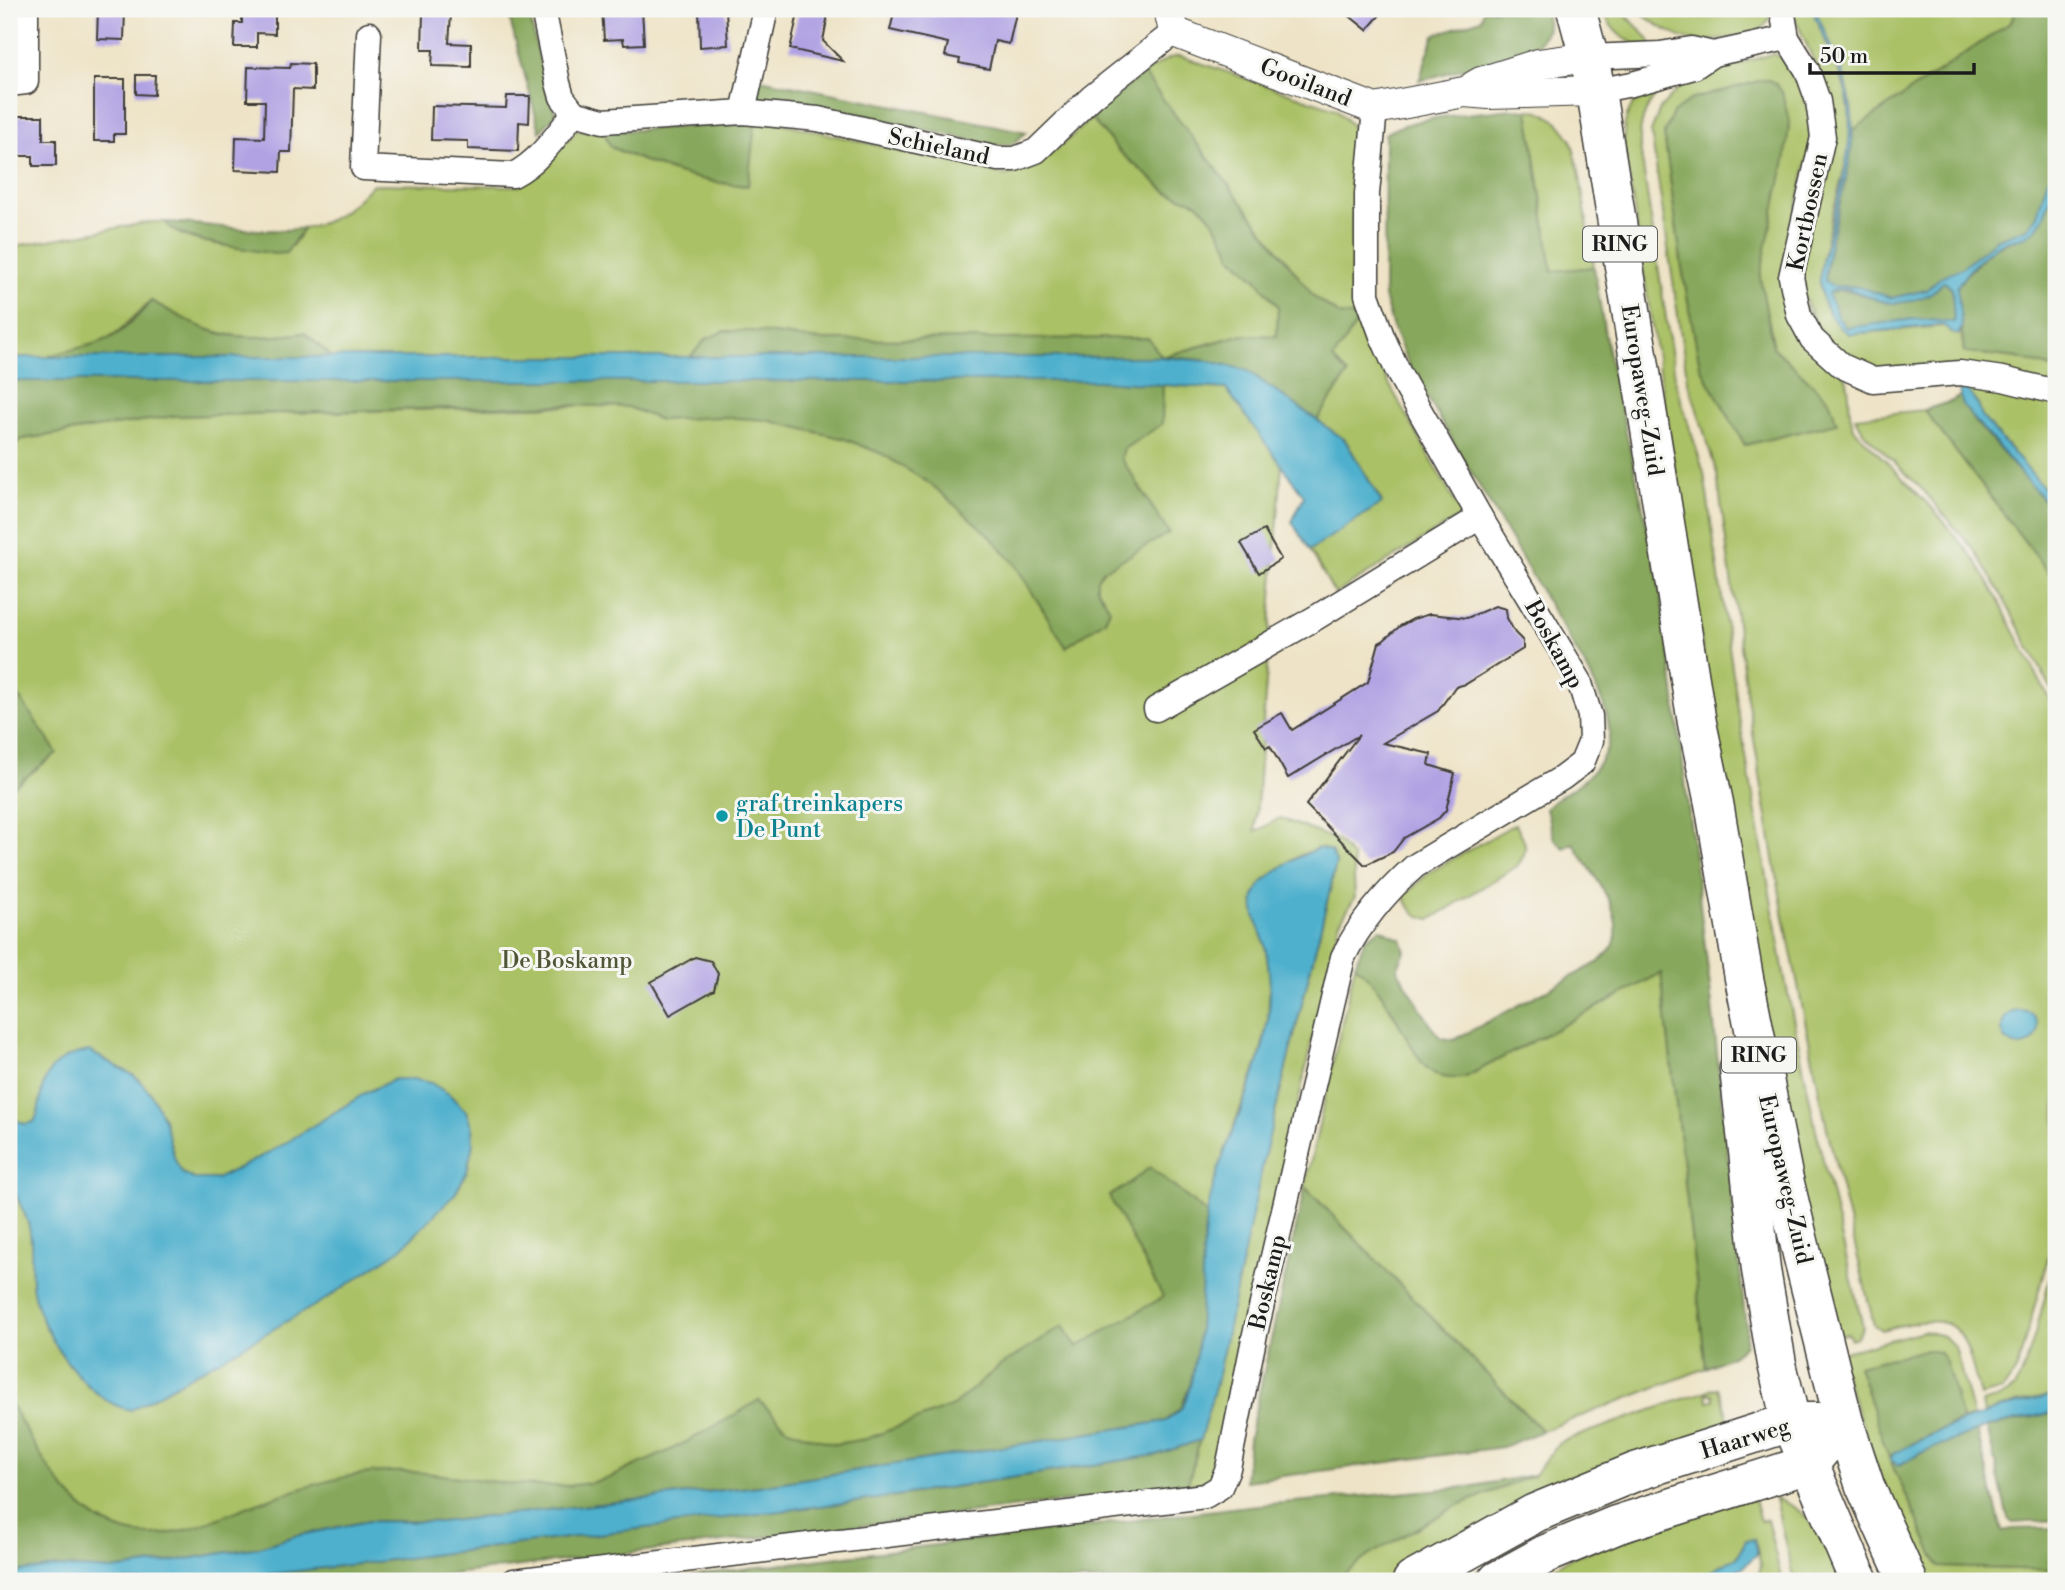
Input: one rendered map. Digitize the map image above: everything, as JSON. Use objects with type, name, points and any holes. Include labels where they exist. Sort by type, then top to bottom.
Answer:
[{"type":"main road","name":"Europaweg-Zuid","points":[[1576,9],[1593,74],[1697,723],[1783,1175],[1844,1422],[1865,1486],[1908,1581]]},
{"type":"main road","name":"Europaweg-Zuid","points":[[1591,9],[1593,74]]},
{"type":"main road","name":"Europaweg-Zuid","points":[[1697,723],[1703,809],[1727,966],[1761,1270],[1777,1364],[1791,1422],[1858,1581]]},
{"type":"main road","name":"Haarweg","points":[[1412,1581],[1535,1513],[1635,1472],[1791,1422],[1844,1422]]},
{"type":"main road","name":"Haarweg","points":[[1497,1581],[1546,1554],[1616,1525],[1809,1464],[1844,1422]]},
{"type":"street","points":[[9,84],[26,82],[26,9]]},
{"type":"street","points":[[369,34],[363,168],[513,175],[537,158],[574,113],[562,97],[543,9]]},
{"type":"street","points":[[743,112],[766,9]]},
{"type":"street","name":"Kortbossen","points":[[1782,9],[1787,38],[1811,80],[1818,101],[1823,137],[1791,277],[1799,315],[1812,339],[1842,366],[1873,380],[1960,373],[2003,379],[2056,392]]},
{"type":"street","name":"Schieland","points":[[574,113],[604,121],[743,112],[818,119],[998,159],[1015,159],[1036,151],[1171,20]]},
{"type":"street","name":"Gooiland","points":[[1171,20],[1375,108],[1464,92],[1481,82],[1538,64],[1593,74]]},
{"type":"street","points":[[1593,74],[1632,84],[1694,67],[1713,54],[1787,38]]},
{"type":"street","points":[[1593,74],[1660,54],[1691,49],[1713,54]]},
{"type":"street","name":"Boskamp","points":[[514,1581],[1205,1496],[1220,1488],[1228,1468],[1255,1334],[1318,1058],[1337,978],[1348,947],[1395,884],[1415,866],[1562,778],[1582,763],[1591,741],[1590,716],[1579,680],[1480,517],[1399,374],[1367,295],[1367,194],[1375,108]]},
{"type":"street","points":[[1156,709],[1317,617],[1480,517]]},
{"type":"green space","points":[[507,9],[528,9],[547,92],[556,114],[540,132]]},
{"type":"green space","points":[[1484,9],[1545,9],[1548,29],[1535,48],[1419,81],[1434,35],[1481,19]]},
{"type":"green space","points":[[1603,9],[1622,9],[1652,46],[1635,44],[1621,36],[1610,24]]},
{"type":"green space","points":[[1638,9],[1662,9],[1671,14],[1773,9],[1768,22],[1758,31],[1737,37],[1694,41],[1656,24]]},
{"type":"green space","points":[[1662,9],[1734,9],[1717,15],[1698,16],[1678,15]]},
{"type":"green space","points":[[1791,9],[1812,9],[1835,61],[1849,112],[1848,152],[1822,265],[1822,296],[1832,318],[1850,334],[1945,326],[1952,333],[1961,332],[1964,352],[2017,358],[2056,369],[2056,385],[1861,367],[1823,337],[1801,291],[1817,68]]},
{"type":"green space","points":[[1815,9],[2017,9],[2011,22],[1853,130],[1846,80]]},
{"type":"green space","points":[[2017,9],[2056,9],[2056,168],[2050,175],[2037,215],[2028,228],[1996,240],[1962,268],[1926,290],[1892,298],[1852,286],[1830,286],[1825,281],[1827,262],[1852,149],[1853,130],[2011,22]]},
{"type":"green space","points":[[1772,54],[1784,57],[1797,70],[1810,118],[1811,143],[1783,269],[1846,378],[1855,430],[1936,512],[1975,560],[2056,712],[2056,1229],[2017,1369],[2003,1390],[1980,1396],[1968,1352],[1962,1337],[1954,1328],[1928,1321],[1881,1330],[1874,1325],[1826,1124],[1783,912],[1747,698],[1717,474],[1687,377],[1651,132],[1660,109],[1687,79]],"holes":[[[1789,121],[1761,264],[1762,295],[1773,347],[1829,400],[1836,422],[1745,445],[1700,366],[1682,268],[1664,133]]]},
{"type":"green space","points":[[1180,56],[1336,109],[1355,129],[1351,294],[1388,382],[1462,515],[1335,594],[1310,550],[1382,502],[1345,440],[1317,420],[1348,374],[1333,359],[1340,315],[1315,298],[1143,73],[1166,60]]},
{"type":"green space","points":[[1143,73],[1315,298],[1340,315],[1361,317],[1333,359],[1348,374],[1317,420],[1246,370],[1209,361],[1162,357],[1240,335],[1277,336],[1278,306],[1257,280],[1230,255],[1228,246],[1212,219],[1198,203],[1167,192],[1120,152],[1091,118]]},
{"type":"green space","points":[[760,79],[1027,132],[1011,145],[992,145],[828,107],[757,99]]},
{"type":"green space","points":[[1762,80],[1776,84],[1782,92],[1789,121],[1786,155],[1760,277],[1773,347],[1829,400],[1837,423],[1745,445],[1700,366],[1682,268],[1664,133],[1673,113],[1690,100]]},
{"type":"green space","points":[[1658,85],[1659,91],[1644,117],[1640,131],[1640,147],[1676,384],[1704,473],[1740,722],[1784,974],[1816,1130],[1863,1327],[1857,1337],[1851,1339],[1848,1333],[1832,1337],[1765,1053],[1626,159],[1624,130],[1627,117],[1643,94]]},
{"type":"green space","points":[[1512,109],[1528,110],[1552,271],[1594,267],[1606,341],[1658,576],[1710,987],[1746,1328],[1745,1345],[1734,1355],[1706,1368],[1661,973],[1464,1078],[1452,1078],[1436,1074],[1424,1065],[1378,989],[1355,965],[1365,939],[1380,929],[1401,939],[1405,951],[1397,969],[1433,1029],[1442,1038],[1454,1040],[1599,962],[1612,948],[1616,933],[1615,920],[1605,892],[1573,843],[1564,848],[1554,839],[1546,809],[1580,783],[1604,756],[1609,730],[1602,702],[1588,671],[1410,368],[1393,328],[1384,297],[1385,134],[1429,119]]},
{"type":"green space","points":[[1528,110],[1540,111],[1557,121],[1571,139],[1579,171],[1594,267],[1552,272]]},
{"type":"green space","points":[[1091,118],[1120,152],[1167,192],[1198,203],[1212,219],[1228,246],[1230,255],[1257,280],[1278,306],[1277,336],[1240,335],[1161,357],[819,340],[751,331],[706,339],[690,357],[333,358],[305,333],[255,337],[218,333],[192,323],[151,301],[120,330],[102,342],[47,357],[9,358],[9,247],[151,222],[166,222],[180,234],[216,244],[254,248],[293,245],[304,228],[334,218],[373,184],[519,186],[535,174],[577,130],[604,132],[611,147],[678,173],[747,186],[755,123],[781,123],[1005,175],[1042,161]]},
{"type":"green space","points":[[755,123],[748,186],[695,178],[644,161],[611,147],[604,132]]},
{"type":"green space","points":[[2056,180],[2056,369],[2017,358],[1964,352],[1957,287],[1992,249],[2033,232],[2043,218]]},
{"type":"green space","points":[[166,222],[253,230],[304,228],[286,253],[275,254],[198,240],[172,229]]},
{"type":"green space","points":[[1943,282],[1952,288],[1954,322],[1914,319],[1846,328],[1837,316],[1827,293],[1851,291],[1888,303],[1932,292]]},
{"type":"green space","points":[[151,301],[192,323],[218,333],[255,337],[305,333],[333,358],[47,357],[107,339],[128,325]]},
{"type":"green space","points":[[724,331],[751,331],[819,340],[1148,338],[1162,357],[690,357],[706,339]]},
{"type":"green space","name":"De Boskamp","points":[[1290,353],[1255,832],[1280,818],[1337,840],[1353,858],[1355,897],[1339,924],[1326,976],[1214,1485],[1187,1487],[1197,1452],[9,1572],[9,447],[23,439],[175,416],[572,406]],"holes":[[[1319,848],[1331,851],[1336,862],[1331,886],[1267,1145],[1216,1380],[1234,1125],[1259,1060],[1268,1020],[1270,977],[1265,944],[1255,917],[1260,887],[1280,868],[1301,855]]]},
{"type":"green space","points":[[9,381],[1099,381],[1163,384],[1162,424],[1124,449],[1121,458],[1169,533],[1104,570],[1097,579],[1097,588],[1110,609],[1105,620],[1066,647],[1014,563],[990,536],[932,485],[882,454],[845,439],[766,420],[722,417],[660,420],[628,407],[567,405],[175,416],[23,439],[9,448]]},
{"type":"green space","points":[[1965,386],[2056,398],[2056,502],[1982,417],[1978,404]]},
{"type":"green space","points":[[1960,396],[1977,424],[2056,514],[2056,582],[1924,410]]},
{"type":"green space","points":[[1924,410],[2056,582],[2056,698],[2000,592],[1975,551],[1924,491],[1864,433],[1855,417]]},
{"type":"green space","points":[[9,682],[57,753],[9,790]]},
{"type":"green space","points":[[1515,824],[1525,845],[1524,855],[1517,866],[1431,919],[1421,917],[1411,909],[1404,895],[1430,872]]},
{"type":"green space","points":[[1355,965],[1378,989],[1424,1065],[1436,1074],[1452,1078],[1464,1078],[1661,973],[1706,1368],[1542,1431],[1305,1187]]},
{"type":"green space","points":[[1150,1167],[1207,1214],[1198,1349],[1191,1382],[1181,1408],[1166,1421],[759,1486],[440,1522],[368,1521],[295,1536],[259,1547],[163,1563],[112,1570],[59,1567],[9,1573],[9,1401],[44,1461],[73,1498],[90,1514],[109,1525],[131,1533],[148,1535],[181,1531],[285,1494],[355,1475],[417,1472],[542,1486],[603,1480],[681,1444],[759,1400],[787,1428],[810,1437],[835,1444],[866,1439],[953,1406],[998,1367],[1063,1326],[1077,1347],[1163,1297],[1109,1196]]},
{"type":"green space","points":[[1305,1187],[1542,1431],[1503,1447],[1245,1481],[1249,1439]]},
{"type":"green space","points":[[2056,1252],[2056,1395],[2016,1403],[1984,1414],[1982,1403],[2012,1390],[2025,1366]]},
{"type":"green space","points":[[1923,1331],[1944,1336],[1955,1347],[1973,1417],[1962,1420],[1946,1362],[1858,1366],[1890,1460],[1939,1567],[2056,1570],[2056,1581],[1921,1581],[1906,1549],[1837,1354]]},
{"type":"green space","points":[[1925,1350],[1939,1352],[1946,1362],[1962,1420],[1917,1441],[1889,1458],[1858,1366]]},
{"type":"green space","points":[[1718,1388],[1729,1420],[1720,1425],[1442,1546],[1385,1581],[1334,1581],[1368,1556],[1456,1506],[1534,1475],[1563,1441],[1706,1391],[1708,1401],[1714,1400],[1713,1394],[1709,1394],[1708,1390]]},
{"type":"green space","points":[[2056,1412],[2056,1520],[2013,1523],[2008,1519],[1987,1427]]},
{"type":"green space","points":[[1977,1431],[2002,1531],[2056,1528],[2056,1570],[1939,1567],[1890,1460],[1899,1465],[1923,1452]]},
{"type":"green space","points":[[1200,1440],[1187,1487],[393,1581],[212,1581],[876,1499],[1156,1455]]},
{"type":"green space","points":[[1534,1475],[1456,1506],[1368,1556],[1334,1581],[648,1581],[1248,1506],[1468,1487]]},
{"type":"green space","points":[[1753,1496],[1760,1521],[1767,1519],[1782,1581],[1757,1581],[1761,1566],[1756,1544],[1746,1540],[1738,1556],[1694,1581],[1562,1581],[1547,1572],[1570,1558]]},
{"type":"green space","points":[[1775,1499],[1789,1504],[1809,1521],[1823,1542],[1841,1581],[1794,1581]]},
{"type":"water","points":[[1812,9],[1815,9],[1845,80],[1853,128],[1847,172],[1827,259],[1825,281],[1831,286],[1859,287],[1892,298],[1926,290],[1942,276],[1962,268],[1996,240],[2028,228],[2037,215],[2047,181],[2056,168],[2049,203],[2036,228],[2028,235],[1991,250],[1972,267],[1957,287],[1962,327],[1958,335],[1941,325],[1850,334],[1834,321],[1826,307],[1820,286],[1820,272],[1845,169],[1850,123],[1843,82]],"holes":[[[1944,282],[1952,288],[1954,322],[1914,319],[1846,328],[1837,316],[1828,293],[1853,290],[1893,303],[1923,297]]]},
{"type":"water","points":[[26,357],[1161,357],[1209,361],[1246,370],[1345,440],[1382,503],[1310,550],[1292,522],[1304,496],[1226,389],[1099,381],[9,381],[9,358]]},
{"type":"water","points":[[1965,386],[1978,405],[1982,417],[2056,502],[2056,514],[1963,406],[1959,390]]},
{"type":"water","points":[[1319,848],[1331,851],[1336,862],[1267,1145],[1216,1384],[1200,1440],[1156,1455],[876,1499],[367,1563],[212,1581],[9,1581],[9,1573],[59,1567],[112,1570],[163,1563],[259,1547],[295,1536],[368,1521],[440,1522],[759,1486],[1166,1421],[1181,1409],[1190,1385],[1198,1336],[1203,1246],[1210,1201],[1217,1174],[1255,1072],[1268,1020],[1268,964],[1264,940],[1254,911],[1254,899],[1263,882],[1271,875]]},
{"type":"water","points":[[2020,1010],[2032,1016],[2038,1028],[2032,1040],[2020,1046],[2008,1040],[2002,1028],[2008,1016]]},
{"type":"water","points":[[89,1051],[135,1076],[150,1092],[164,1119],[175,1160],[182,1173],[194,1179],[216,1179],[241,1167],[279,1147],[367,1092],[395,1079],[431,1083],[449,1094],[466,1111],[472,1127],[473,1144],[467,1172],[455,1194],[401,1249],[326,1299],[131,1410],[115,1405],[99,1395],[68,1364],[37,1308],[31,1275],[29,1227],[13,1187],[9,1161],[9,1117],[25,1124],[34,1122],[43,1084],[52,1069],[71,1055]]},
{"type":"water","points":[[2056,1395],[2056,1412],[1990,1426],[1923,1452],[1899,1465],[1890,1460],[1893,1454],[1952,1426],[1992,1411]]},
{"type":"water","points":[[1754,1539],[1757,1554],[1744,1566],[1719,1581],[1694,1581],[1738,1556],[1746,1540]]},
{"type":"building","points":[[98,9],[125,9],[124,40],[97,39]]},
{"type":"building","points":[[242,9],[274,9],[275,34],[257,33],[257,47],[234,47],[235,23],[242,23]]},
{"type":"building","points":[[602,9],[642,9],[644,44],[624,45],[623,39],[604,40]]},
{"type":"building","points":[[699,9],[726,9],[728,45],[700,47]]},
{"type":"building","points":[[799,9],[829,9],[823,41],[843,61],[790,49]]},
{"type":"building","points":[[895,9],[1017,9],[1009,44],[995,41],[989,69],[959,63],[960,59],[945,56],[948,43],[890,30]]},
{"type":"building","points":[[1341,9],[1385,9],[1367,30]]},
{"type":"building","points":[[423,13],[451,14],[449,43],[471,44],[471,67],[432,66],[433,50],[422,50]]},
{"type":"building","points":[[291,63],[313,64],[313,90],[293,89],[291,152],[281,152],[280,172],[235,170],[236,137],[264,138],[265,101],[247,101],[248,67],[290,68]]},
{"type":"building","points":[[136,75],[155,75],[154,95],[136,94]]},
{"type":"building","points":[[94,79],[125,79],[125,134],[114,134],[114,141],[94,141]]},
{"type":"building","points":[[507,96],[530,96],[529,123],[519,122],[518,151],[468,149],[468,141],[431,140],[432,106],[506,108]]},
{"type":"building","points":[[13,116],[43,116],[43,140],[56,140],[56,166],[33,166],[33,156],[14,156]]},
{"type":"building","points":[[1264,530],[1281,559],[1259,573],[1241,543]]},
{"type":"building","points":[[1495,606],[1506,609],[1507,618],[1523,641],[1523,649],[1466,684],[1455,687],[1438,711],[1383,743],[1431,754],[1429,765],[1455,773],[1446,810],[1439,818],[1404,838],[1393,852],[1365,865],[1306,805],[1359,735],[1288,778],[1270,746],[1266,748],[1254,729],[1282,713],[1292,730],[1368,682],[1379,643],[1413,619],[1430,614],[1467,618]]},
{"type":"building","points":[[695,957],[711,961],[718,974],[714,990],[670,1015],[651,982]]},
{"type":"place","name":"graf treinkapers De Punt","points":[[722,816]]}]
